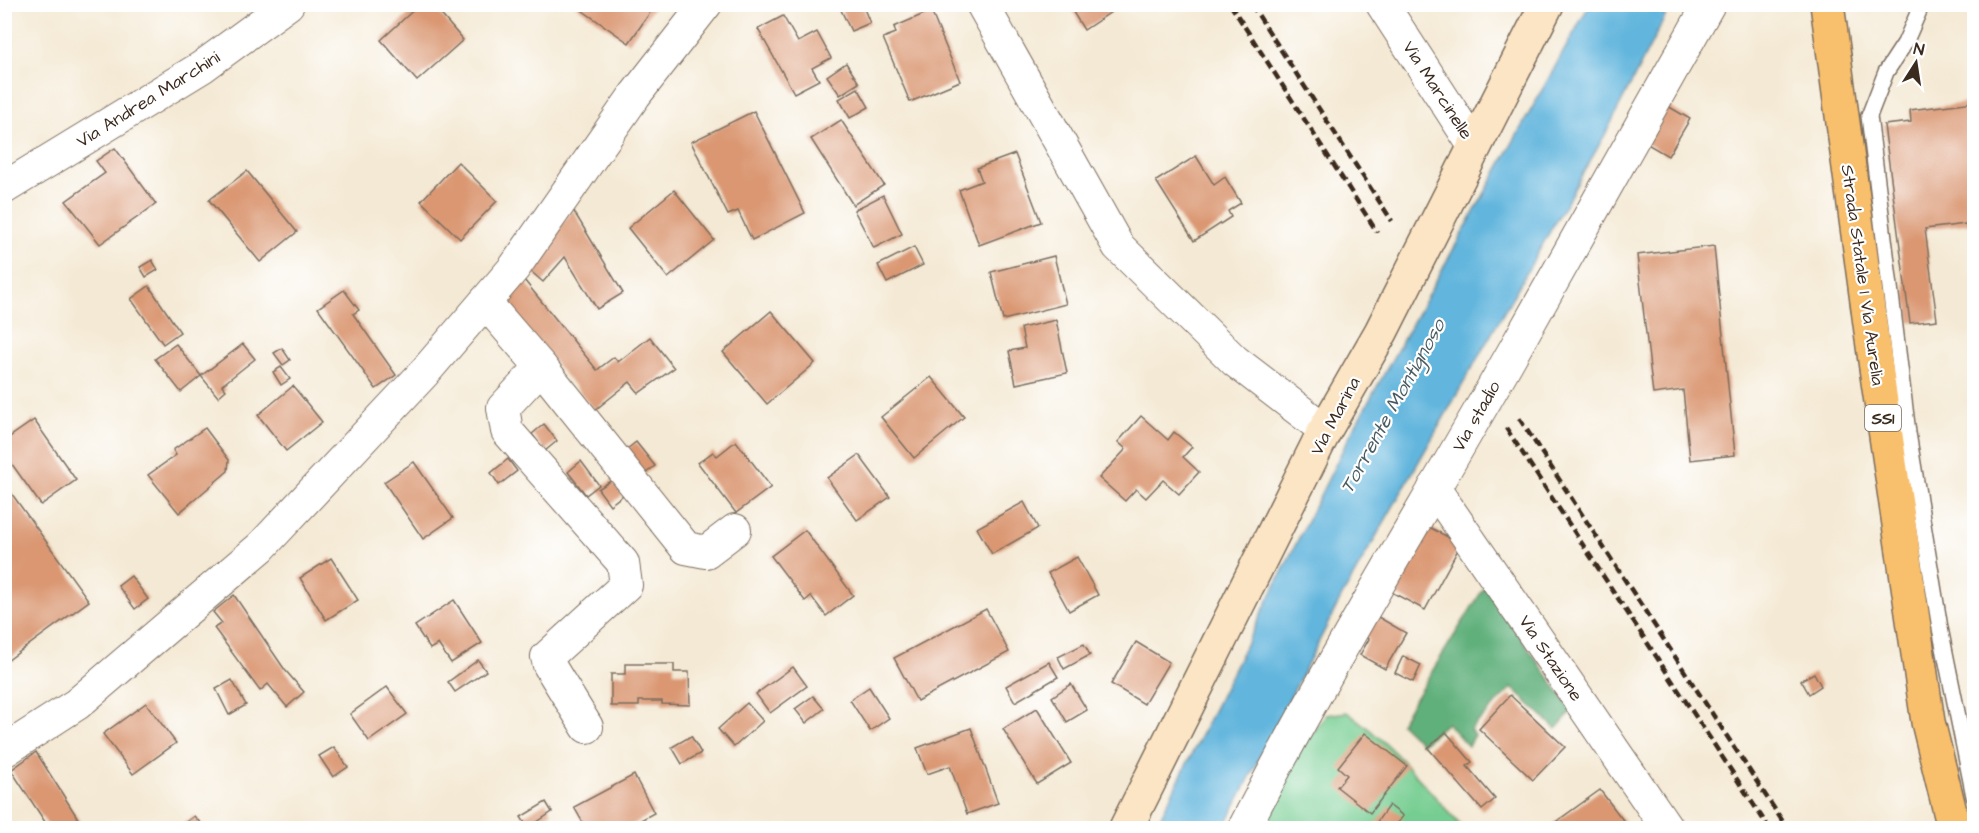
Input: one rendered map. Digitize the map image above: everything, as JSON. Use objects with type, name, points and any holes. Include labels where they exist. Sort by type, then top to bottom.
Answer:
[{"type":"main road","name":"Via Marina","points":[[1126,828],[1325,430],[1381,332],[1547,4]]},
{"type":"main road","name":"Strada Statale 1 Via Aurelia","points":[[1827,4],[1875,360],[1928,722],[1954,828]]},
{"type":"street","name":"Via Andrea Marchini","points":[[4,188],[202,67],[288,4]]},
{"type":"street","points":[[4,751],[77,704],[261,547],[424,373],[514,267],[635,95],[706,4]]},
{"type":"street","points":[[982,4],[1118,246],[1235,361],[1325,430]]},
{"type":"street","name":"Via Marcinelle","points":[[1382,4],[1474,146]]},
{"type":"street","name":"Via stadio","points":[[1244,828],[1325,676],[1710,4]]},
{"type":"street","points":[[485,302],[541,367],[686,548],[706,552],[735,530]]},
{"type":"street","points":[[541,367],[502,408],[507,431],[623,563],[626,585],[547,657],[549,665],[587,727]]},
{"type":"street","name":"Via Stazione","points":[[1434,488],[1667,828]]},
{"type":"lane","points":[[1922,4],[1905,43],[1886,72],[1869,116],[1908,433],[1940,628],[1974,796]]},
{"type":"green space","points":[[1485,586],[1572,711],[1556,729],[1512,688],[1470,730],[1475,735],[1468,746],[1447,723],[1422,744],[1400,723]]},
{"type":"green space","points":[[1347,712],[1394,752],[1463,828],[1262,828],[1293,760],[1326,715]]},
{"type":"water","name":"Torrente Montignoso","points":[[1590,4],[1671,5],[1606,133],[1341,598],[1224,828],[1155,828],[1350,435]]},
{"type":"building","points":[[420,4],[432,4],[463,40],[417,81],[381,40]]},
{"type":"building","points":[[573,4],[656,4],[629,43]]},
{"type":"building","points":[[854,4],[862,4],[870,23],[851,31],[841,10]]},
{"type":"building","points":[[1068,4],[1114,4],[1117,8],[1084,30]]},
{"type":"building","points":[[931,11],[960,81],[910,102],[883,38],[896,33],[894,27]]},
{"type":"building","points":[[783,16],[798,42],[817,32],[831,58],[812,68],[819,80],[794,93],[758,29]]},
{"type":"building","points":[[846,63],[859,83],[840,95],[827,76]]},
{"type":"building","points":[[858,88],[869,107],[850,118],[839,99]]},
{"type":"building","points":[[1974,102],[1974,223],[1925,229],[1937,320],[1910,323],[1884,125],[1911,122],[1910,110]]},
{"type":"building","points":[[1666,105],[1690,119],[1668,156],[1644,142]]},
{"type":"building","points":[[754,111],[805,213],[752,240],[738,211],[728,215],[691,142]]},
{"type":"building","points":[[841,120],[884,185],[853,205],[811,139]]},
{"type":"building","points":[[115,148],[156,204],[100,244],[66,201],[105,173],[96,161]]},
{"type":"building","points":[[1015,154],[1041,222],[979,245],[959,190],[982,181],[977,168]]},
{"type":"building","points":[[1196,156],[1214,185],[1225,177],[1241,203],[1228,211],[1231,217],[1194,241],[1156,181]]},
{"type":"building","points":[[458,162],[497,201],[460,239],[421,201]]},
{"type":"building","points":[[247,171],[297,232],[260,262],[209,200]]},
{"type":"building","points":[[674,190],[714,240],[668,278],[628,228]]},
{"type":"building","points":[[883,195],[902,234],[874,248],[854,210]]},
{"type":"building","points":[[573,210],[623,293],[597,309],[565,257],[543,282],[526,267]]},
{"type":"building","points":[[1714,246],[1735,455],[1690,460],[1683,390],[1653,394],[1637,255]]},
{"type":"building","points":[[914,247],[923,265],[887,283],[878,265]]},
{"type":"building","points":[[1054,256],[1066,304],[1003,320],[991,272]]},
{"type":"building","points":[[152,260],[158,270],[146,277],[140,267]]},
{"type":"building","points":[[520,275],[597,370],[614,357],[618,362],[650,337],[674,368],[639,393],[630,382],[595,410],[500,299]]},
{"type":"building","points":[[149,286],[180,332],[163,344],[131,299]]},
{"type":"building","points":[[344,290],[359,310],[353,314],[396,375],[376,389],[318,308]]},
{"type":"building","points":[[771,311],[815,363],[767,404],[723,352]]},
{"type":"building","points":[[1056,320],[1067,373],[1016,384],[1009,351],[1025,348],[1021,328]]},
{"type":"building","points":[[176,344],[201,376],[181,392],[155,359]]},
{"type":"building","points":[[243,344],[255,359],[222,385],[226,390],[218,397],[201,376]]},
{"type":"building","points":[[282,348],[290,360],[283,365],[274,353]]},
{"type":"building","points":[[281,367],[290,379],[281,385],[273,372]]},
{"type":"building","points":[[931,377],[964,417],[914,458],[881,417]]},
{"type":"building","points":[[293,386],[322,422],[286,451],[258,415]]},
{"type":"building","points":[[1141,416],[1168,440],[1174,432],[1192,447],[1183,457],[1199,472],[1179,494],[1163,480],[1146,498],[1136,489],[1125,501],[1099,478],[1126,449],[1118,442]]},
{"type":"building","points":[[34,420],[76,480],[41,505],[4,453],[4,441]]},
{"type":"building","points":[[544,424],[557,441],[545,451],[532,434]]},
{"type":"building","points":[[205,428],[229,460],[228,471],[179,513],[148,475],[176,455],[173,450]]},
{"type":"building","points":[[736,441],[771,487],[736,513],[698,463],[713,452],[717,456]]},
{"type":"building","points":[[636,442],[655,466],[641,477],[622,453]]},
{"type":"building","points":[[859,455],[890,497],[857,520],[827,478]]},
{"type":"building","points":[[508,459],[517,471],[499,485],[491,473]]},
{"type":"building","points":[[581,461],[599,485],[586,495],[568,472]]},
{"type":"building","points":[[414,462],[453,518],[423,539],[384,482]]},
{"type":"building","points":[[612,480],[623,495],[610,505],[598,489]]},
{"type":"building","points":[[4,483],[89,601],[4,663]]},
{"type":"building","points":[[1024,502],[1038,528],[992,554],[977,528]]},
{"type":"building","points":[[1416,520],[1461,544],[1425,610],[1380,586]]},
{"type":"building","points":[[805,530],[853,595],[826,616],[811,596],[805,601],[771,556]]},
{"type":"building","points":[[1077,557],[1098,595],[1069,611],[1048,573]]},
{"type":"building","points":[[331,558],[358,600],[326,620],[300,578]]},
{"type":"building","points":[[131,576],[148,599],[135,609],[118,586]]},
{"type":"building","points":[[234,595],[285,670],[304,692],[287,707],[268,684],[260,691],[214,628],[222,623],[213,612]]},
{"type":"building","points":[[454,600],[482,643],[451,663],[438,644],[430,649],[415,626]]},
{"type":"building","points":[[986,609],[1009,652],[917,701],[894,658]]},
{"type":"building","points":[[1366,610],[1406,633],[1385,669],[1360,655],[1369,639],[1354,630]]},
{"type":"building","points":[[1136,642],[1169,662],[1144,704],[1111,684]]},
{"type":"building","points":[[1084,644],[1090,655],[1064,669],[1058,657]]},
{"type":"building","points":[[1403,656],[1421,665],[1413,682],[1395,673]]},
{"type":"building","points":[[478,660],[486,671],[455,692],[448,682]]},
{"type":"building","points":[[1049,662],[1058,677],[1015,702],[1006,686]]},
{"type":"building","points":[[625,664],[674,664],[674,672],[689,672],[690,705],[639,701],[639,706],[611,706],[611,674],[625,674]]},
{"type":"building","points":[[793,667],[807,686],[770,713],[756,694]]},
{"type":"building","points":[[1814,673],[1821,686],[1809,694],[1801,680]]},
{"type":"building","points":[[232,680],[246,705],[229,715],[216,689]]},
{"type":"building","points":[[1071,684],[1087,710],[1067,722],[1052,697]]},
{"type":"building","points":[[387,687],[407,714],[369,741],[350,714]]},
{"type":"building","points":[[869,687],[889,718],[870,731],[850,700]]},
{"type":"building","points":[[1510,695],[1565,747],[1533,780],[1479,729]]},
{"type":"building","points":[[813,696],[824,709],[806,723],[795,709]]},
{"type":"building","points":[[146,703],[176,743],[133,774],[103,734]]},
{"type":"building","points":[[747,703],[763,721],[734,747],[718,729]]},
{"type":"building","points":[[1037,708],[1071,763],[1037,784],[1003,729]]},
{"type":"building","points":[[971,728],[998,803],[967,814],[950,766],[927,774],[917,748]]},
{"type":"building","points":[[1446,732],[1472,762],[1467,766],[1495,799],[1482,810],[1428,748]]},
{"type":"building","points":[[1365,733],[1407,766],[1370,813],[1337,787],[1347,775],[1338,767]]},
{"type":"building","points":[[691,736],[701,753],[682,764],[672,747]]},
{"type":"building","points":[[334,747],[348,767],[333,777],[319,756]]},
{"type":"building","points":[[36,752],[83,828],[49,828],[11,770]]},
{"type":"building","points":[[634,775],[654,813],[626,828],[586,828],[574,807]]},
{"type":"building","points":[[1600,790],[1629,828],[1556,828],[1553,824]]},
{"type":"building","points":[[546,802],[552,812],[528,828],[521,817]]},
{"type":"building","points":[[1389,805],[1403,816],[1394,828],[1383,828],[1376,823]]},
{"type":"building","points":[[194,816],[205,828],[178,828]]},
{"type":"railway","points":[[1230,4],[1377,232]]},
{"type":"railway","points":[[1251,4],[1392,221]]},
{"type":"railway","points":[[1519,418],[1787,828]]},
{"type":"railway","points":[[1506,428],[1769,828]]}]
